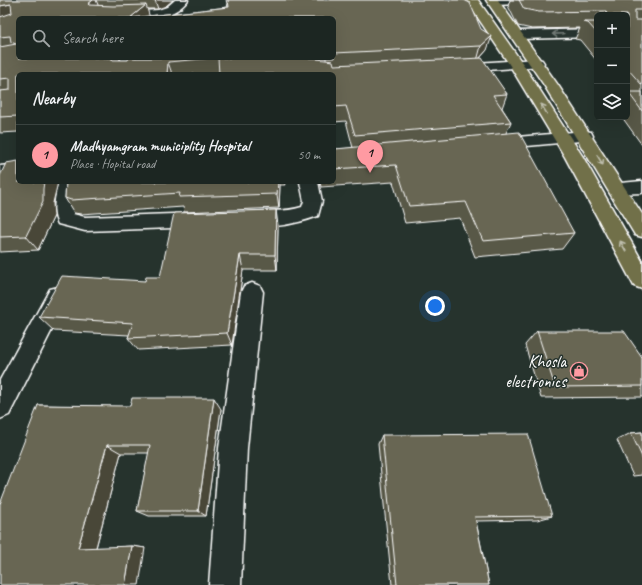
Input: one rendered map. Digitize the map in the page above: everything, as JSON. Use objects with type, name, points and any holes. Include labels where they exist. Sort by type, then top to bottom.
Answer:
[{"type":"main road","points":[[472,0],[516,64],[562,137],[642,280]]},
{"type":"main road","points":[[492,0],[537,62],[585,136],[642,230]]},
{"type":"street","points":[[130,16],[160,14],[171,10],[182,0]]},
{"type":"street","points":[[492,0],[524,0]]},
{"type":"street","points":[[522,42],[594,33]]},
{"type":"street","points":[[522,42],[544,48]]},
{"type":"street","points":[[126,72],[128,60]]},
{"type":"street","points":[[448,69],[537,62]]},
{"type":"street","points":[[482,145],[585,136]]},
{"type":"street","points":[[0,172],[16,170]]},
{"type":"street","points":[[67,184],[63,211],[65,219],[74,223],[85,224],[301,216],[311,211],[313,202],[309,184]]},
{"type":"street","points":[[616,188],[642,187]]},
{"type":"street","points":[[0,406],[65,283]]},
{"type":"street","points":[[225,585],[233,448],[252,292]]},
{"type":"building","points":[[0,0],[93,0],[88,4],[89,5],[146,5],[132,16],[16,16],[16,44],[11,42],[10,36],[0,37],[0,17],[12,13],[11,4],[0,6]]},
{"type":"building","points":[[228,0],[464,0],[470,3],[481,29],[492,36],[481,46],[336,53],[336,16],[148,16],[229,7]]},
{"type":"building","points":[[519,0],[642,0],[642,10],[635,10],[635,20],[642,20],[642,85],[630,71],[630,12],[539,12],[524,9]]},
{"type":"building","points":[[583,22],[594,22],[594,30],[588,23]]},
{"type":"building","points":[[16,44],[16,60],[190,60],[168,62],[167,72],[16,72],[16,116],[0,117],[0,91],[10,90],[10,78],[0,79],[0,47]]},
{"type":"building","points":[[482,58],[507,94],[493,95],[511,122],[355,135],[346,106],[336,107],[336,72],[219,72],[218,60],[325,60],[333,61],[334,65]]},
{"type":"building","points":[[630,92],[642,92],[642,111],[630,95]]},
{"type":"building","points":[[519,132],[574,233],[483,241],[466,202],[409,206],[396,165],[336,169],[336,149]]},
{"type":"building","points":[[16,161],[16,184],[44,184],[43,202],[26,236],[0,237],[0,176],[6,163]]},
{"type":"building","points":[[66,184],[278,184],[277,194],[179,197],[180,193],[71,200],[65,198]]},
{"type":"building","points":[[276,210],[275,255],[240,255],[227,333],[128,338],[133,323],[39,317],[62,276],[145,281],[146,277],[160,277],[174,213]]},
{"type":"building","name":"Khosla electronics","points":[[537,331],[624,331],[642,357],[642,386],[555,387]]},
{"type":"building","points":[[132,398],[214,398],[198,511],[137,511],[150,445],[107,445],[78,548],[132,546],[125,585],[0,585],[0,504],[38,405],[130,406]]},
{"type":"building","points":[[642,432],[642,457],[631,433]]},
{"type":"building","points":[[528,434],[552,516],[475,517],[489,585],[397,585],[382,435]]},
{"type":"place","name":"Madhyamgram municiplity Hospital","points":[[370,173]]},
{"type":"place","name":"Khosla electronics","points":[[579,371]]}]
